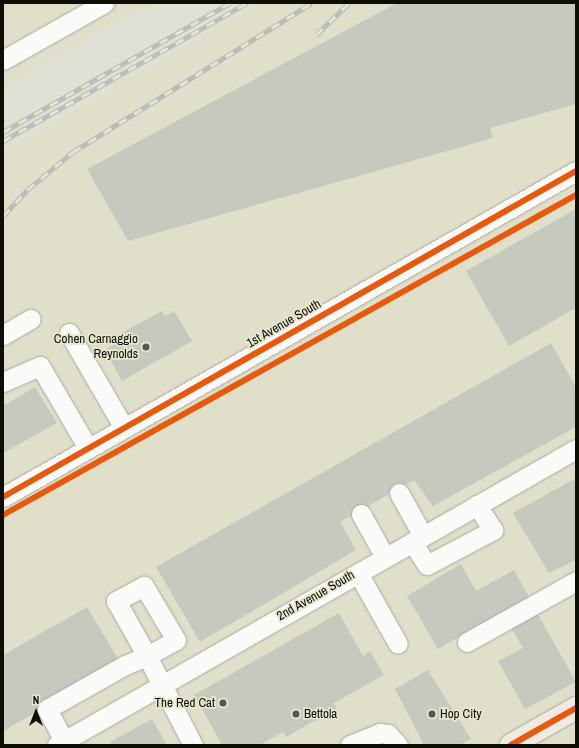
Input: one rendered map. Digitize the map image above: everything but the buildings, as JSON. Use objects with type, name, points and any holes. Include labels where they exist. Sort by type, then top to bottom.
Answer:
[{"type":"main road","points":[[514,744],[576,708]]},
{"type":"street","points":[[3,60],[104,3]]},
{"type":"street","name":"1st Avenue South","points":[[3,496],[576,171]]},
{"type":"street","points":[[3,335],[31,319]]},
{"type":"street","points":[[69,333],[124,428]]},
{"type":"street","points":[[3,382],[40,366],[88,448]]},
{"type":"street","name":"2nd Avenue South","points":[[60,743],[576,449]]},
{"type":"street","points":[[399,493],[427,565],[493,530],[477,505]]},
{"type":"street","points":[[361,514],[385,557]]},
{"type":"street","points":[[358,573],[398,644]]},
{"type":"street","points":[[467,642],[576,581]]},
{"type":"street","points":[[60,743],[47,710],[146,656],[176,640],[144,586],[116,601],[146,656],[160,685],[193,745]]},
{"type":"street","points":[[350,745],[380,733],[388,734],[398,745]]},
{"type":"shaded area","points":[[3,3],[153,3],[3,88]]},
{"type":"shaded area","points":[[259,3],[576,3],[576,745],[3,745],[3,151]]},
{"type":"railway","points":[[3,132],[230,3]]},
{"type":"railway","points":[[3,141],[247,3]]},
{"type":"railway","points":[[3,216],[27,190],[73,152],[311,3]]},
{"type":"railway","points":[[316,35],[349,3]]},
{"type":"cycle path","points":[[3,497],[576,171]]},
{"type":"cycle path","points":[[3,515],[576,195]]},
{"type":"cycle path","points":[[511,745],[576,708]]},
{"type":"place","name":"Cohen Carnaggio Reynolds","points":[[146,347]]},
{"type":"place","name":"The Red Cat","points":[[223,703]]},
{"type":"place","name":"Bettola","points":[[296,714]]},
{"type":"place","name":"Hop City","points":[[432,714]]}]
